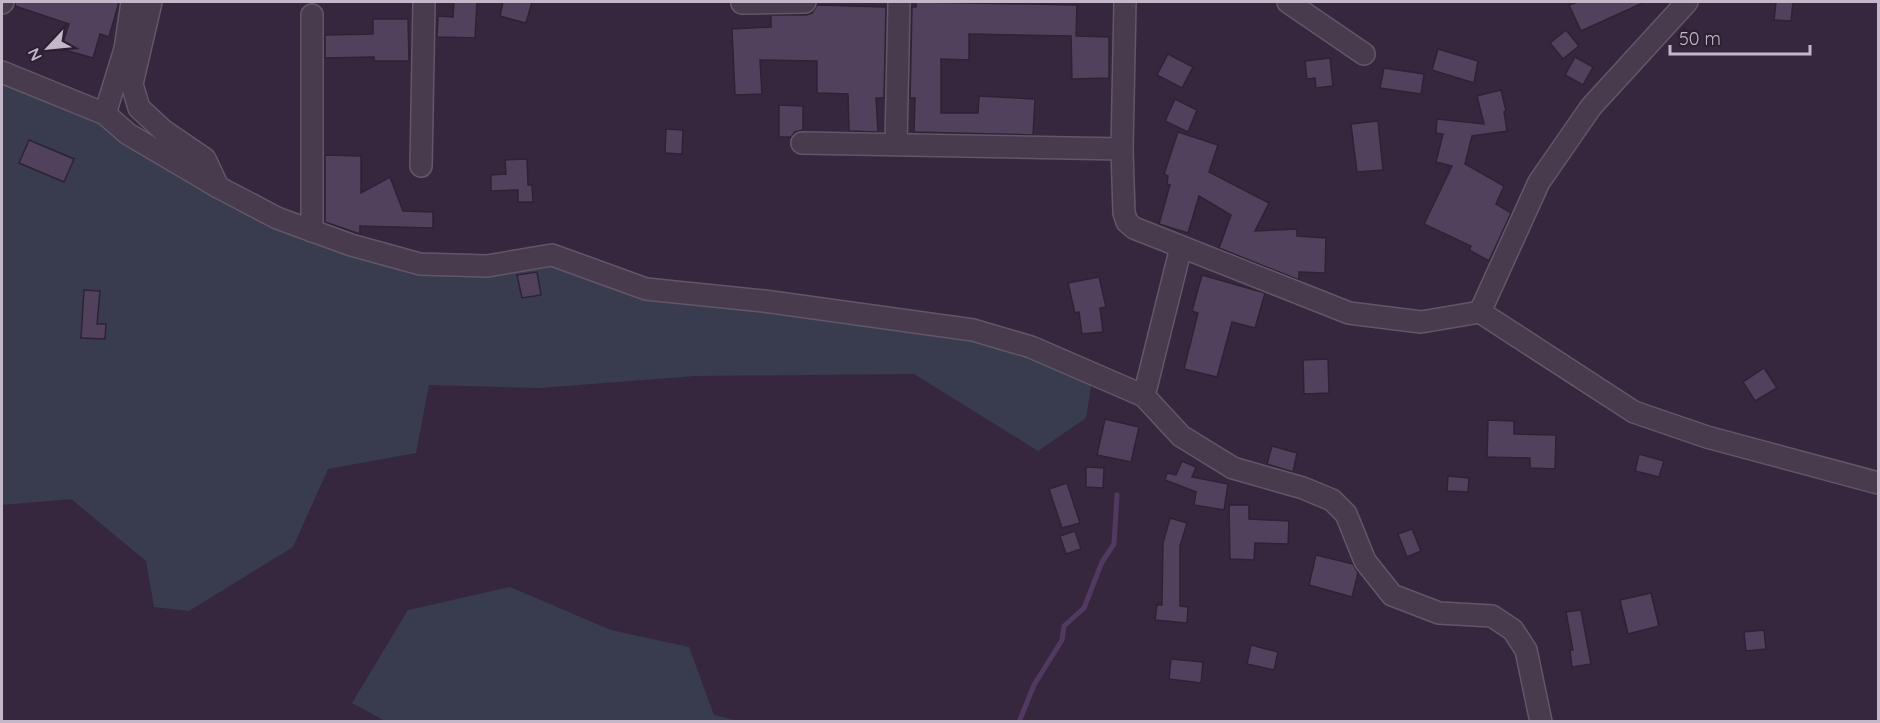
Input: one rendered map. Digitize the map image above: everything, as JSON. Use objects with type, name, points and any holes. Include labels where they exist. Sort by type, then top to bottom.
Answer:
[{"type":"street","points":[[105,114],[125,49],[132,2]]},
{"type":"street","points":[[151,2],[132,84],[139,108],[164,131],[205,159],[218,187]]},
{"type":"street","points":[[421,166],[424,2]]},
{"type":"street","points":[[742,3],[805,2]]},
{"type":"street","points":[[896,144],[899,2]]},
{"type":"street","points":[[1125,2],[1122,149],[1124,213],[1127,222],[1134,228],[1349,313],[1420,322],[1480,312],[1634,412],[1707,437],[1878,483]]},
{"type":"street","points":[[1288,2],[1364,54]]},
{"type":"street","points":[[1480,312],[1539,182],[1592,107],[1687,2]]},
{"type":"street","points":[[312,15],[312,231]]},
{"type":"street","points":[[2,72],[105,114],[128,134],[218,187],[277,218],[351,245],[420,264],[487,266],[552,255],[646,289],[764,301],[973,330],[1031,347],[1144,396],[1181,436],[1233,468],[1303,488],[1332,500],[1346,514],[1365,561],[1392,595],[1438,613],[1492,616],[1514,630],[1526,650],[1540,722]]},
{"type":"street","points":[[802,143],[1122,149]]},
{"type":"street","points":[[1144,396],[1180,248]]},
{"type":"shaded area","points":[[2,72],[105,114],[218,187],[420,264],[552,255],[646,289],[899,318],[1093,374],[1086,418],[1038,451],[914,374],[695,376],[540,388],[429,385],[416,453],[328,469],[293,547],[189,611],[154,607],[146,561],[71,499],[2,505]]},
{"type":"shaded area","points":[[510,587],[611,630],[689,647],[714,715],[739,721],[387,722],[352,703],[408,610]]},
{"type":"building","points":[[15,2],[119,2],[109,37],[100,34],[93,58],[61,49],[69,24],[15,6]]},
{"type":"building","points":[[454,2],[477,2],[475,38],[437,37],[438,16],[453,17]]},
{"type":"building","points":[[503,2],[532,2],[526,23],[500,16]]},
{"type":"building","points":[[916,2],[1077,5],[1076,36],[1109,37],[1109,78],[1072,79],[1071,36],[969,34],[969,60],[941,59],[941,113],[978,113],[979,96],[1035,99],[1033,135],[914,132],[915,98],[910,98],[912,7],[916,7]]},
{"type":"building","points":[[1578,2],[1645,2],[1581,31],[1569,5]]},
{"type":"building","points":[[1776,2],[1793,2],[1791,21],[1774,20]]},
{"type":"building","points":[[817,5],[886,7],[884,98],[876,98],[878,132],[849,131],[848,94],[817,93],[817,61],[760,60],[762,94],[735,95],[732,29],[771,27],[771,15],[806,15],[812,13]]},
{"type":"building","points":[[373,19],[408,19],[409,61],[374,61],[374,57],[325,58],[325,35],[373,34]]},
{"type":"building","points":[[1566,30],[1579,46],[1563,59],[1550,43]]},
{"type":"building","points":[[1438,49],[1478,61],[1474,83],[1432,70]]},
{"type":"building","points":[[1168,54],[1193,67],[1182,88],[1157,75]]},
{"type":"building","points":[[1575,57],[1593,67],[1583,85],[1565,75]]},
{"type":"building","points":[[1330,58],[1333,86],[1316,88],[1315,78],[1307,79],[1305,61]]},
{"type":"building","points":[[1384,68],[1424,74],[1421,94],[1380,88]]},
{"type":"building","points":[[1501,90],[1506,111],[1504,112],[1507,131],[1472,136],[1465,164],[1504,186],[1496,204],[1511,213],[1489,261],[1469,250],[1471,246],[1424,224],[1452,166],[1436,162],[1443,134],[1436,133],[1437,119],[1484,124],[1477,96]]},
{"type":"building","points":[[1175,99],[1197,110],[1188,132],[1165,121]]},
{"type":"building","points":[[779,105],[803,106],[803,130],[795,132],[791,137],[779,137]]},
{"type":"building","points":[[1378,121],[1383,170],[1357,172],[1351,124]]},
{"type":"building","points":[[666,129],[683,130],[682,154],[665,153]]},
{"type":"building","points":[[1178,132],[1218,145],[1209,172],[1269,203],[1255,231],[1297,229],[1297,236],[1326,238],[1325,273],[1299,272],[1299,280],[1219,248],[1231,215],[1199,196],[1188,233],[1159,224],[1170,185],[1167,184],[1168,176],[1164,174]]},
{"type":"building","points":[[29,140],[74,159],[64,182],[19,163]]},
{"type":"building","points":[[325,155],[361,156],[361,193],[390,177],[403,211],[433,212],[433,228],[360,226],[360,234],[325,222]]},
{"type":"building","points":[[527,159],[528,185],[532,185],[533,202],[518,202],[518,190],[491,191],[491,175],[506,174],[505,160]]},
{"type":"building","points":[[537,272],[541,295],[522,298],[517,275]]},
{"type":"building","points":[[1202,275],[1265,293],[1255,328],[1232,322],[1217,377],[1184,369],[1198,313],[1192,311]]},
{"type":"building","points":[[1099,277],[1106,307],[1100,308],[1103,332],[1082,334],[1079,312],[1075,313],[1068,283]]},
{"type":"building","points":[[84,290],[100,291],[97,324],[106,324],[105,339],[81,338]]},
{"type":"building","points":[[1328,359],[1329,393],[1304,394],[1303,360]]},
{"type":"building","points":[[1764,368],[1777,388],[1755,401],[1743,382]]},
{"type":"building","points":[[1105,419],[1139,427],[1131,462],[1097,455]]},
{"type":"building","points":[[1488,420],[1514,421],[1514,434],[1556,435],[1555,469],[1530,468],[1530,458],[1487,457]]},
{"type":"building","points":[[1272,446],[1297,453],[1293,472],[1267,464]]},
{"type":"building","points":[[1639,454],[1664,461],[1659,477],[1635,471]]},
{"type":"building","points":[[1182,461],[1196,467],[1192,477],[1228,484],[1224,510],[1194,505],[1196,492],[1165,480],[1167,473],[1176,475]]},
{"type":"building","points":[[1086,467],[1104,468],[1103,488],[1086,487]]},
{"type":"building","points":[[1448,476],[1469,478],[1468,492],[1447,491]]},
{"type":"building","points":[[1067,483],[1080,523],[1062,528],[1049,489]]},
{"type":"building","points":[[1229,505],[1249,505],[1249,519],[1289,521],[1288,544],[1255,543],[1254,560],[1230,559]]},
{"type":"building","points":[[1170,518],[1187,523],[1180,546],[1180,606],[1188,607],[1187,623],[1155,620],[1157,605],[1162,605],[1163,543]]},
{"type":"building","points":[[1412,529],[1421,551],[1407,557],[1398,534]]},
{"type":"building","points":[[1075,531],[1081,549],[1066,554],[1060,536]]},
{"type":"building","points":[[1316,555],[1353,564],[1358,573],[1352,597],[1309,585]]},
{"type":"building","points":[[1651,593],[1659,626],[1628,634],[1620,600]]},
{"type":"building","points":[[1581,610],[1591,664],[1572,667],[1570,650],[1573,650],[1566,612]]},
{"type":"building","points":[[1764,630],[1766,649],[1746,651],[1744,632]]},
{"type":"building","points":[[1251,645],[1278,652],[1274,670],[1247,664]]},
{"type":"building","points":[[1171,659],[1203,662],[1201,683],[1169,679]]},
{"type":"waterway","points":[[1019,722],[1034,685],[1062,640],[1064,626],[1084,608],[1102,562],[1114,544],[1117,495]]}]
